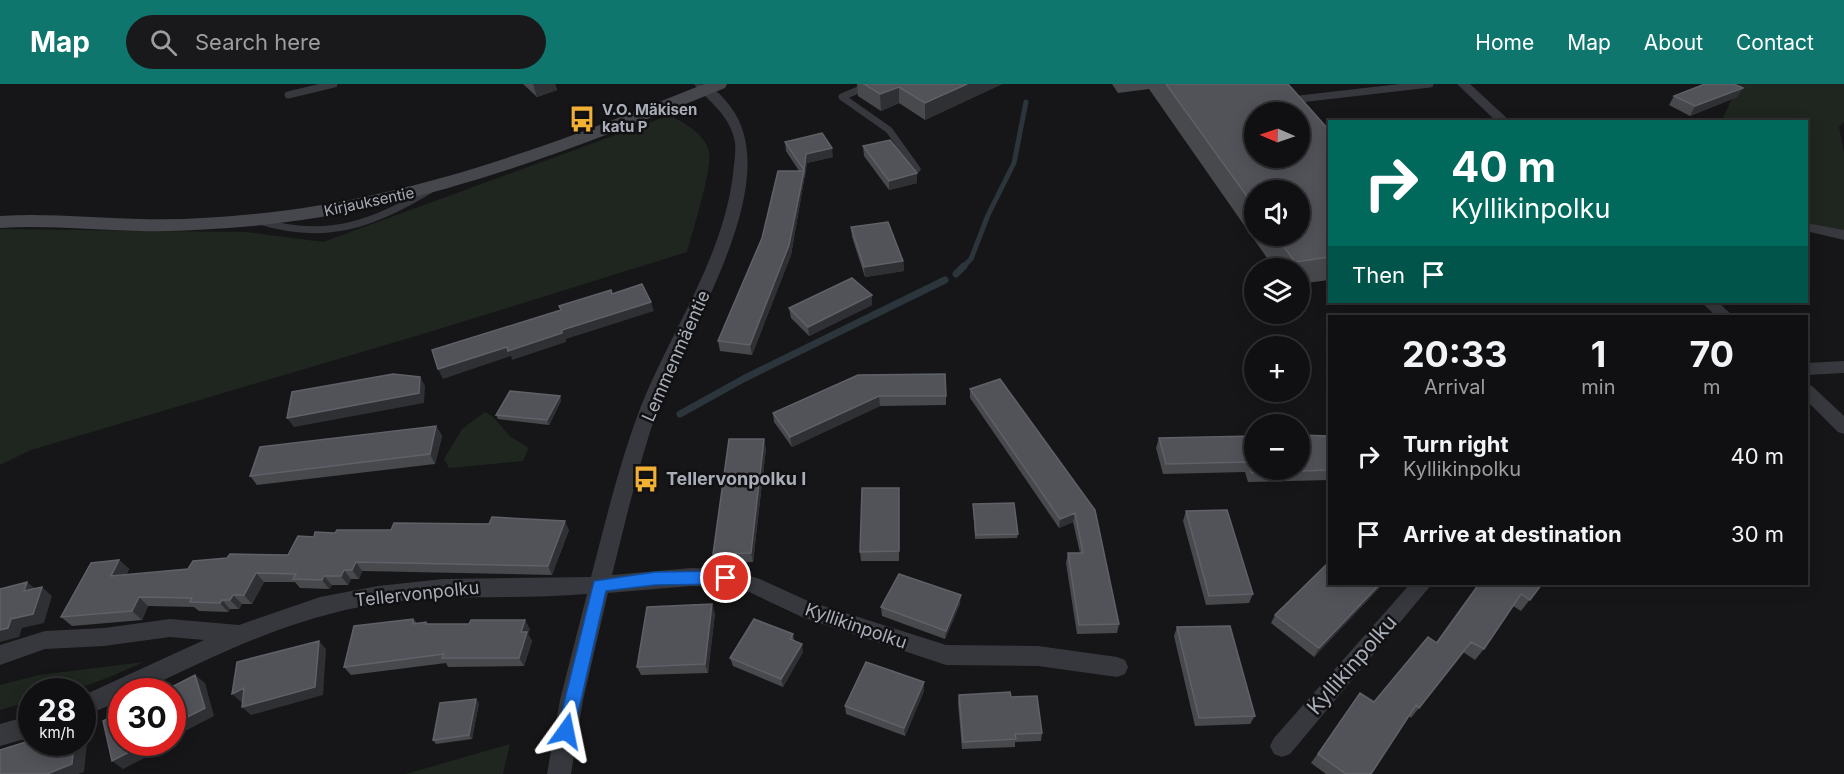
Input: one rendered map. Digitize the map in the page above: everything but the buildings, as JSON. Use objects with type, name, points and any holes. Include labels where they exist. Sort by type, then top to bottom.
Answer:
[{"type":"street","points":[[1463,84],[1503,120]]},
{"type":"street","name":"Kirjauksentie","points":[[0,222],[54,220],[143,225],[256,220],[368,204],[433,189],[484,173],[709,86]]},
{"type":"street","name":"Lemmenmäentie","points":[[559,774],[581,659],[649,407],[722,253],[732,218],[743,152],[739,130],[709,86]]},
{"type":"street","points":[[1808,226],[1844,235]]},
{"type":"street","points":[[1709,303],[1724,315]]},
{"type":"street","points":[[1808,369],[1844,368]]},
{"type":"street","points":[[1808,392],[1844,427]]},
{"type":"street","name":"Kyllikinpolku","points":[[600,585],[655,579],[726,578],[753,585],[813,612],[903,643],[946,655],[1038,656],[1117,667]]},
{"type":"street","name":"Tellervonpolku","points":[[96,701],[240,634],[320,606],[378,595],[443,588],[600,585]]},
{"type":"street","name":"Kyllikinpolku","points":[[1282,746],[1421,585]]},
{"type":"street","name":"Tellervonpolku","points":[[0,655],[45,640],[104,637],[170,628],[240,634]]},
{"type":"street","points":[[0,735],[18,730]]},
{"type":"lane","points":[[288,95],[334,84]]},
{"type":"lane","points":[[872,84],[842,97],[889,130],[917,169]]},
{"type":"lane","points":[[1292,102],[1290,100],[1430,84]]},
{"type":"shaded area","points":[[1739,84],[1844,84],[1844,122],[1839,127],[1844,152],[1844,234],[1808,225],[1808,120],[1722,120]]},
{"type":"shaded area","points":[[670,115],[692,128],[701,137],[708,148],[709,156],[706,182],[687,252],[436,330],[31,450],[0,465],[0,229],[246,232],[323,242]]},
{"type":"shaded area","points":[[485,412],[493,417],[511,437],[529,448],[523,461],[449,468],[444,459],[462,429]]},
{"type":"shaded area","points":[[144,662],[96,682],[96,678],[27,678]]},
{"type":"shaded area","points":[[18,680],[18,705],[0,710],[0,685]]},
{"type":"shaded area","points":[[510,744],[503,774],[406,774]]},
{"type":"waterway","points":[[956,274],[971,259],[988,215],[1014,163],[1026,102]]},
{"type":"waterway","points":[[680,414],[745,378],[945,280]]},
{"type":"place","name":"V.O. Mäkisen katu P","points":[[582,119]]},
{"type":"place","name":"Tellervonpolku I","points":[[646,479]]},
{"type":"route","points":[[566,731],[600,585],[655,579],[726,578]]}]
